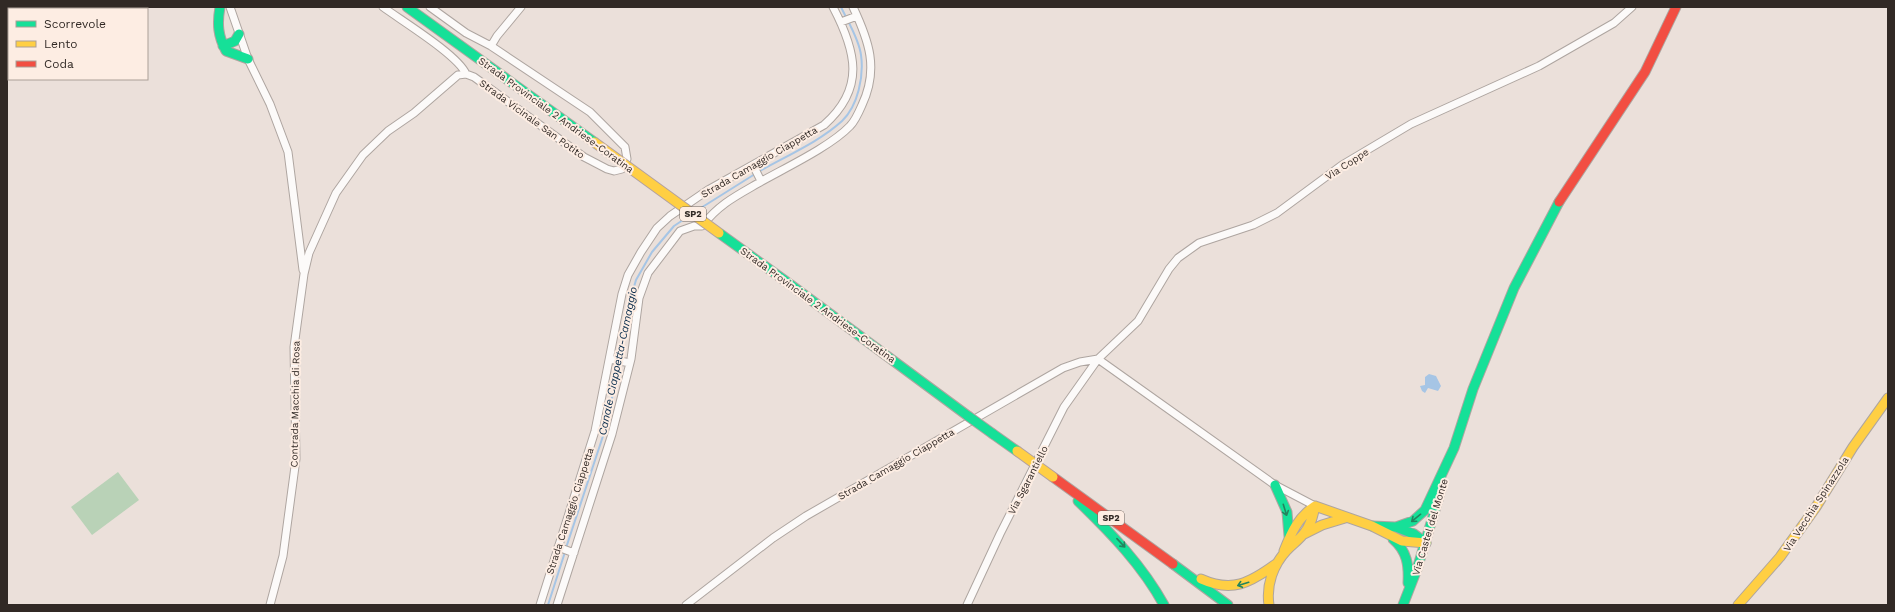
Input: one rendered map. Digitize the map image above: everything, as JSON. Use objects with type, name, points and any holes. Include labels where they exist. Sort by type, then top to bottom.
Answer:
[{"type":"main road","points":[[220,7],[217,24],[220,40],[223,46],[226,51],[248,59]]},
{"type":"main road","name":"Strada Provinciale 2 Andriese-Coratina","points":[[406,7],[791,285],[1228,605]]},
{"type":"main road","points":[[1396,527],[1413,521],[1425,510],[1454,448],[1473,390],[1514,288],[1558,204],[1645,72],[1676,7]]},
{"type":"main road","points":[[223,46],[235,41],[239,34]]},
{"type":"main road","name":"Via Vecchia Spinazzola","points":[[1738,605],[1780,558],[1816,507],[1853,447],[1888,398]]},
{"type":"main road","name":"Via Castel del Monte","points":[[1403,605],[1426,543],[1454,448]]},
{"type":"main road","points":[[1053,477],[1098,520],[1133,557],[1150,580],[1164,605]]},
{"type":"main road","points":[[1275,485],[1287,512],[1289,536]]},
{"type":"main road","points":[[1315,506],[1345,518],[1372,526],[1387,534],[1411,543],[1426,543]]},
{"type":"main road","points":[[1168,561],[1211,584],[1234,586],[1255,580],[1276,564],[1304,534],[1312,520],[1315,506]]},
{"type":"main road","points":[[1284,554],[1289,536],[1302,514],[1315,506]]},
{"type":"main road","points":[[1304,534],[1322,525],[1345,518]]},
{"type":"main road","points":[[1372,526],[1396,527],[1414,534],[1426,543]]},
{"type":"main road","points":[[1387,534],[1404,550],[1408,558],[1408,594]]},
{"type":"main road","points":[[1269,605],[1268,588],[1276,564]]},
{"type":"street","points":[[230,7],[248,59],[270,104],[288,152],[304,274]]},
{"type":"street","points":[[304,274],[309,253],[336,193],[363,155],[388,131],[414,113],[458,75],[466,74],[463,67],[444,51],[383,7]]},
{"type":"street","points":[[430,7],[466,33],[491,46],[497,36],[521,7]]},
{"type":"street","name":"Strada Camaggio Ciappetta","points":[[540,605],[595,432],[622,294],[628,275],[657,228],[670,216],[708,190],[824,125],[837,114],[845,101],[854,66],[852,51],[841,22],[833,7]]},
{"type":"street","points":[[557,605],[612,434],[630,363],[639,298],[648,273],[680,231],[694,226],[702,226],[713,212],[727,200],[835,138],[850,126],[860,110],[869,90],[872,61],[853,7]]},
{"type":"street","name":"Via Coppe","points":[[1098,359],[1138,321],[1169,269],[1188,249],[1214,236],[1253,225],[1277,213],[1342,165],[1398,132],[1539,66],[1614,23],[1632,7]]},
{"type":"street","points":[[841,22],[857,16]]},
{"type":"street","name":"Strada Vicinale San Potito","points":[[466,74],[480,81],[584,157],[607,169],[614,171],[622,169],[627,159],[625,147],[590,112],[491,46]]},
{"type":"street","points":[[753,165],[761,181]]},
{"type":"street","name":"Contrada Macchia di Rosa","points":[[270,605],[283,556],[296,459],[294,346],[304,274]]},
{"type":"street","points":[[610,359],[630,363]]},
{"type":"street","points":[[1098,359],[1275,485],[1315,506]]},
{"type":"street","name":"Strada Camaggio Ciappetta","points":[[686,605],[806,516],[1063,368],[1080,362],[1098,359]]},
{"type":"street","name":"Via Sgarantiello","points":[[966,605],[1064,407],[1098,359]]},
{"type":"street","points":[[558,547],[574,553]]},
{"type":"green space","points":[[118,472],[139,500],[92,535],[71,507]]},
{"type":"water","points":[[1429,374],[1436,376],[1441,386],[1438,391],[1428,388],[1425,393],[1422,391],[1420,386],[1425,385],[1425,377]]},
{"type":"waterway","name":"Canale Ciappetta-Camaggio","points":[[758,172],[823,136],[848,115],[859,90],[862,63],[856,37],[841,7]]},
{"type":"waterway","name":"Canale Ciappetta-Camaggio","points":[[696,211],[755,174]]},
{"type":"waterway","name":"Canale Ciappetta-Camaggio","points":[[566,548],[604,433],[618,371],[628,307],[636,280],[652,252],[674,226],[689,216]]},
{"type":"waterway","name":"Canale Ciappetta-Camaggio","points":[[548,605],[565,552]]},
{"type":"traffic: fast","points":[[220,7],[219,30],[221,40],[226,51],[248,59]]},
{"type":"traffic: fast","points":[[407,7],[594,142]]},
{"type":"traffic: fast","points":[[223,46],[235,41],[239,34]]},
{"type":"traffic: fast","points":[[1372,526],[1396,527],[1413,521],[1425,510],[1454,448],[1473,389],[1514,288],[1559,202]]},
{"type":"traffic: fast","points":[[719,233],[791,285]]},
{"type":"traffic: fast","points":[[791,285],[968,416]]},
{"type":"traffic: fast","points":[[968,416],[993,434]]},
{"type":"traffic: fast","points":[[993,434],[1017,451]]},
{"type":"traffic: fast","points":[[1275,485],[1287,512],[1289,536]]},
{"type":"traffic: fast","points":[[1403,605],[1417,569],[1441,490]]},
{"type":"traffic: fast","points":[[1078,501],[1136,563],[1164,605]]},
{"type":"traffic: fast","points":[[1396,527],[1414,534],[1426,543]]},
{"type":"traffic: fast","points":[[1393,539],[1404,553],[1408,570],[1408,583]]},
{"type":"traffic: fast","points":[[1173,564],[1228,605]]},
{"type":"traffic: slow","points":[[594,142],[719,233]]},
{"type":"traffic: slow","points":[[1738,605],[1780,557],[1816,507],[1853,447],[1888,398]]},
{"type":"traffic: slow","points":[[1017,451],[1053,477]]},
{"type":"traffic: slow","points":[[1315,506],[1372,526],[1402,541],[1426,543]]},
{"type":"traffic: slow","points":[[1284,551],[1292,532],[1300,520],[1315,506]]},
{"type":"traffic: slow","points":[[1269,605],[1269,590],[1274,569],[1282,556],[1301,537],[1309,526],[1315,506]]},
{"type":"traffic: slow","points":[[1304,534],[1322,525],[1345,518]]},
{"type":"traffic: slow","points":[[1201,579],[1222,585],[1240,584],[1249,581],[1276,564]]},
{"type":"traffic: jam","points":[[1559,202],[1645,72],[1676,7]]},
{"type":"traffic: jam","points":[[1053,477],[1173,564]]}]
